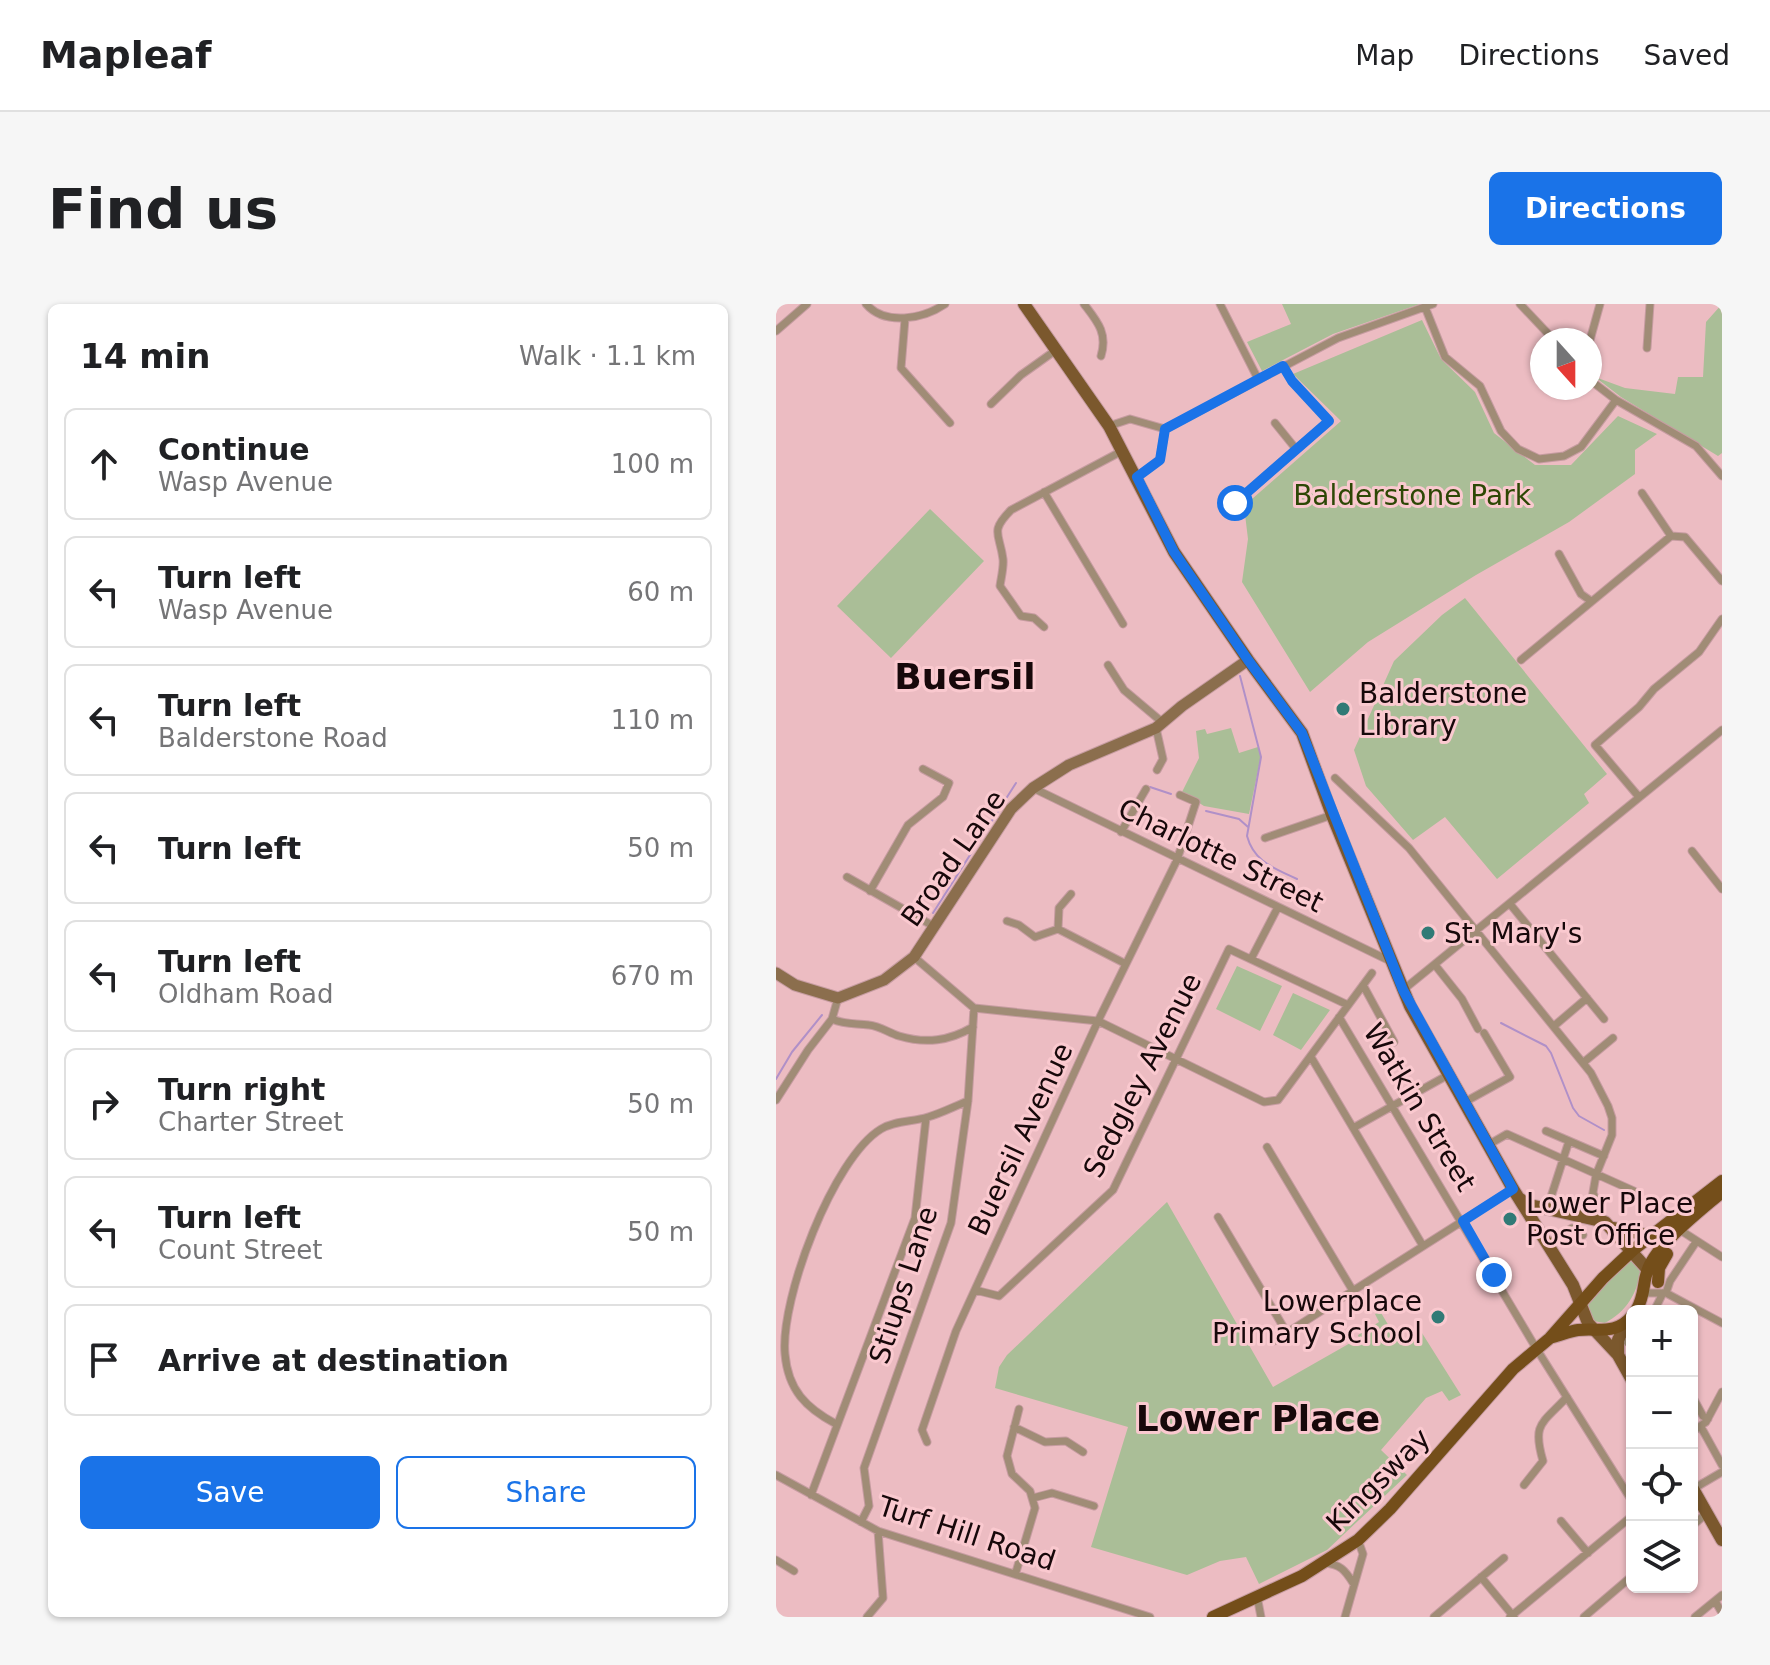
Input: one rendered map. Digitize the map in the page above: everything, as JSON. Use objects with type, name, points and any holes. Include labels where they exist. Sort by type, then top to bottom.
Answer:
[{"type":"highway","name":"Kingsway","points":[[1213,1617],[1324,1563],[1358,1540],[1390,1509],[1513,1369],[1550,1338],[1633,1250],[1722,1181]]},
{"type":"highway","points":[[1639,1305],[1645,1293],[1648,1270],[1663,1247],[1722,1192]]},
{"type":"highway","points":[[1662,1289],[1662,1262],[1680,1230]]},
{"type":"highway","name":"Kingsway","points":[[1550,1338],[1578,1330],[1608,1332],[1626,1322]]},
{"type":"main road","points":[[1024,304],[1109,426],[1174,552],[1302,733],[1403,990],[1463,1103],[1578,1295],[1579,1304],[1594,1332],[1618,1355],[1630,1377]]},
{"type":"main road","name":"Broad Lane","points":[[838,998],[884,980],[914,957],[1011,809],[1033,788],[1069,765],[1159,725],[1248,660]]},
{"type":"main road","points":[[776,973],[795,985],[838,998]]},
{"type":"main road","points":[[1515,1193],[1530,1205],[1550,1205],[1651,1236]]},
{"type":"main road","points":[[1545,1239],[1541,1219],[1550,1205]]},
{"type":"main road","points":[[1608,1224],[1648,1270]]},
{"type":"main road","points":[[1618,1355],[1618,1340],[1626,1327]]},
{"type":"main road","points":[[1698,1498],[1722,1540]]},
{"type":"street","points":[[776,331],[807,304]]},
{"type":"street","points":[[866,304],[889,318],[905,319],[945,304]]},
{"type":"street","points":[[1084,304],[1104,333],[1101,356]]},
{"type":"street","points":[[1220,304],[1258,379]]},
{"type":"street","points":[[1520,304],[1543,328]]},
{"type":"street","points":[[1593,328],[1600,304]]},
{"type":"street","points":[[1647,348],[1650,304]]},
{"type":"street","points":[[1109,426],[1130,419],[1165,429],[1338,338],[1429,306],[1445,357],[1480,386],[1501,431],[1518,449],[1539,459],[1564,456],[1581,447],[1616,400]]},
{"type":"street","points":[[905,319],[901,368],[950,423]]},
{"type":"street","points":[[991,404],[1021,375],[1056,350]]},
{"type":"street","points":[[1235,503],[1329,421],[1292,381],[1283,366]]},
{"type":"street","points":[[1602,389],[1696,446],[1722,476]]},
{"type":"street","points":[[1275,423],[1296,449]]},
{"type":"street","points":[[1137,477],[1160,460],[1165,429]]},
{"type":"street","points":[[1044,627],[1034,618],[1021,616],[1000,586],[1003,560],[997,540],[1000,522],[1011,510],[1122,451]]},
{"type":"street","points":[[1044,492],[1123,624]]},
{"type":"street","points":[[1642,493],[1671,536]]},
{"type":"street","points":[[1521,660],[1671,536],[1685,537],[1722,581]]},
{"type":"street","points":[[1559,554],[1581,594],[1591,601]]},
{"type":"street","points":[[1639,797],[1595,745],[1639,707],[1654,689],[1699,652],[1722,619]]},
{"type":"street","points":[[1108,665],[1124,690],[1159,725],[1163,759],[1157,770]]},
{"type":"street","points":[[1403,990],[1722,730]]},
{"type":"street","points":[[870,891],[908,825],[943,797],[949,783],[923,769]]},
{"type":"street","points":[[1335,778],[1409,848],[1584,1062],[1602,1093],[1612,1118],[1612,1135],[1596,1175],[1588,1210],[1575,1215]]},
{"type":"street","name":"Charlotte Street","points":[[1033,788],[1390,961]]},
{"type":"street","points":[[1121,832],[1146,789]]},
{"type":"street","name":"Buersil Avenue","points":[[927,1442],[922,1430],[956,1331],[1098,1021],[1177,860],[1196,802],[1180,795]]},
{"type":"street","points":[[1265,838],[1332,815]]},
{"type":"street","points":[[1692,851],[1722,889]]},
{"type":"street","points":[[847,877],[935,927]]},
{"type":"street","points":[[1058,929],[1059,908],[1071,894]]},
{"type":"street","points":[[1510,904],[1604,1019]]},
{"type":"street","points":[[1278,907],[1251,959],[1348,1005]]},
{"type":"street","points":[[1007,921],[1019,925],[1035,937],[1058,929],[1126,964]]},
{"type":"street","name":"Sedgley Avenue","points":[[975,1290],[999,1296],[1113,1190],[1229,949],[1251,959]]},
{"type":"street","points":[[914,957],[974,1008],[1098,1021],[1264,1102],[1278,1100],[1372,973]]},
{"type":"street","points":[[1435,965],[1462,999],[1510,1077],[1463,1103]]},
{"type":"street","points":[[1363,985],[1394,1042]]},
{"type":"street","points":[[776,1100],[832,1019],[838,998]]},
{"type":"street","points":[[1554,1026],[1587,998]]},
{"type":"street","name":"Stiups Lane","points":[[861,1522],[869,1506],[864,1468],[951,1223],[968,1101],[974,1008]]},
{"type":"street","name":"Watkin Street","points":[[1339,1017],[1536,1348],[1626,1491]]},
{"type":"street","points":[[832,1019],[844,1025],[872,1025],[901,1036],[931,1042],[959,1035],[973,1027]]},
{"type":"street","points":[[1584,1062],[1613,1038]]},
{"type":"street","points":[[1311,1057],[1423,1246]]},
{"type":"street","points":[[1353,1128],[1448,1075]]},
{"type":"street","points":[[836,1424],[811,1411],[795,1388],[785,1356],[785,1319],[807,1250],[834,1185],[859,1148],[881,1129],[904,1120],[926,1118],[968,1101]]},
{"type":"street","points":[[811,1495],[915,1218],[926,1118]]},
{"type":"street","points":[[1546,1131],[1604,1156]]},
{"type":"street","points":[[1488,1145],[1507,1134],[1634,1191]]},
{"type":"street","points":[[1550,1205],[1569,1141]]},
{"type":"street","points":[[1267,1147],[1353,1291]]},
{"type":"street","points":[[1592,1189],[1596,1207],[1608,1224]]},
{"type":"street","points":[[1274,1341],[1463,1221],[1515,1193]]},
{"type":"street","points":[[1218,1217],[1287,1333]]},
{"type":"street","points":[[1545,1239],[1572,1228],[1583,1235]]},
{"type":"street","points":[[1680,1230],[1722,1257]]},
{"type":"street","points":[[1656,1305],[1662,1289],[1696,1242]]},
{"type":"street","points":[[1648,1270],[1662,1289],[1722,1323]]},
{"type":"street","points":[[1645,1293],[1662,1289]]},
{"type":"street","points":[[1698,1429],[1719,1404],[1722,1392]]},
{"type":"street","points":[[1524,1485],[1543,1461],[1537,1438],[1538,1428],[1567,1397]]},
{"type":"street","points":[[1698,1407],[1708,1419]]},
{"type":"street","points":[[1016,1572],[1035,1508],[1033,1498],[1012,1474],[1007,1456],[1019,1409]]},
{"type":"street","points":[[1014,1427],[1045,1442],[1066,1441],[1083,1452]]},
{"type":"street","points":[[1701,1427],[1722,1465]]},
{"type":"street","points":[[1698,1485],[1722,1472]]},
{"type":"street","name":"Turf Hill Road","points":[[776,1475],[878,1531],[1016,1572],[1150,1617]]},
{"type":"street","points":[[1033,1498],[1052,1493],[1094,1506]]},
{"type":"street","points":[[1077,1512],[1080,1502]]},
{"type":"street","points":[[1698,1521],[1707,1513]]},
{"type":"street","points":[[1561,1521],[1588,1553]]},
{"type":"street","points":[[1481,1577],[1512,1616],[1626,1521]]},
{"type":"street","points":[[867,1617],[883,1598],[878,1531]]},
{"type":"street","points":[[1345,1617],[1363,1554],[1358,1540]]},
{"type":"street","points":[[1434,1617],[1504,1558]]},
{"type":"street","points":[[776,1560],[794,1571]]},
{"type":"street","points":[[1324,1563],[1335,1564],[1345,1571],[1353,1583]]},
{"type":"street","points":[[1584,1617],[1626,1581]]},
{"type":"street","points":[[1695,1617],[1722,1595]]},
{"type":"street","points":[[1257,1596],[1261,1617]]},
{"type":"street","points":[[1715,1601],[1722,1613]]},
{"type":"green space","points":[[1282,304],[1420,304],[1333,334],[1262,371],[1247,342],[1291,324]]},
{"type":"green space","points":[[1722,304],[1722,453],[1718,456],[1602,382],[1602,380],[1625,388],[1675,394],[1678,377],[1703,377],[1706,322]]},
{"type":"green space","name":"Balderstone Park","points":[[1422,320],[1441,359],[1475,392],[1494,433],[1535,465],[1571,465],[1618,416],[1657,434],[1635,450],[1635,474],[1569,522],[1368,642],[1310,692],[1242,582],[1248,539],[1244,506],[1341,421],[1293,374]]},
{"type":"green space","points":[[930,509],[984,561],[891,658],[837,606]]},
{"type":"green space","points":[[1465,598],[1607,774],[1584,794],[1589,803],[1497,879],[1445,817],[1413,840],[1366,786],[1354,750],[1394,661],[1442,615]]},
{"type":"green space","points":[[1231,728],[1239,753],[1258,747],[1261,756],[1249,814],[1204,806],[1182,792],[1199,758],[1196,731],[1205,729],[1207,734]]},
{"type":"green space","points":[[1237,966],[1282,986],[1260,1031],[1216,1009]]},
{"type":"green space","points":[[1293,993],[1330,1010],[1301,1050],[1273,1035]]},
{"type":"green space","points":[[1167,1202],[1273,1387],[1359,1338],[1358,1335],[1379,1322],[1375,1314],[1380,1311],[1400,1345],[1422,1333],[1461,1395],[1449,1401],[1442,1391],[1426,1398],[1381,1450],[1407,1475],[1327,1550],[1259,1584],[1246,1557],[1220,1561],[1187,1575],[1091,1547],[1128,1427],[995,1388],[999,1367],[1007,1355]]},
{"type":"green space","points":[[1631,1258],[1641,1270],[1637,1287],[1629,1301],[1605,1323],[1593,1321],[1586,1304]]},
{"type":"waterway","points":[[1240,676],[1261,757],[1247,836],[1260,858],[1297,879]]},
{"type":"waterway","points":[[933,913],[1016,783]]},
{"type":"waterway","points":[[1150,787],[1171,794]]},
{"type":"waterway","points":[[1206,811],[1239,819],[1248,827]]},
{"type":"waterway","points":[[776,1079],[792,1052],[822,1015]]},
{"type":"waterway","points":[[1501,1023],[1546,1046],[1573,1108],[1579,1116],[1604,1130]]},
{"type":"place","name":"Balderstone Library","points":[[1343,709]]},
{"type":"place","name":"St. Mary's","points":[[1428,933]]},
{"type":"place","name":"Lower Place Post Office","points":[[1510,1219]]},
{"type":"place","name":"Lowerplace Primary School","points":[[1438,1317]]},
{"type":"district","name":"Buersil","points":[[965,676]]},
{"type":"district","name":"Lower Place","points":[[1258,1418]]},
{"type":"route","points":[[1235,503],[1329,421],[1292,381],[1283,366],[1165,429],[1160,460],[1137,477],[1174,552],[1302,733],[1410,1006],[1513,1189],[1463,1221],[1494,1275]]}]
